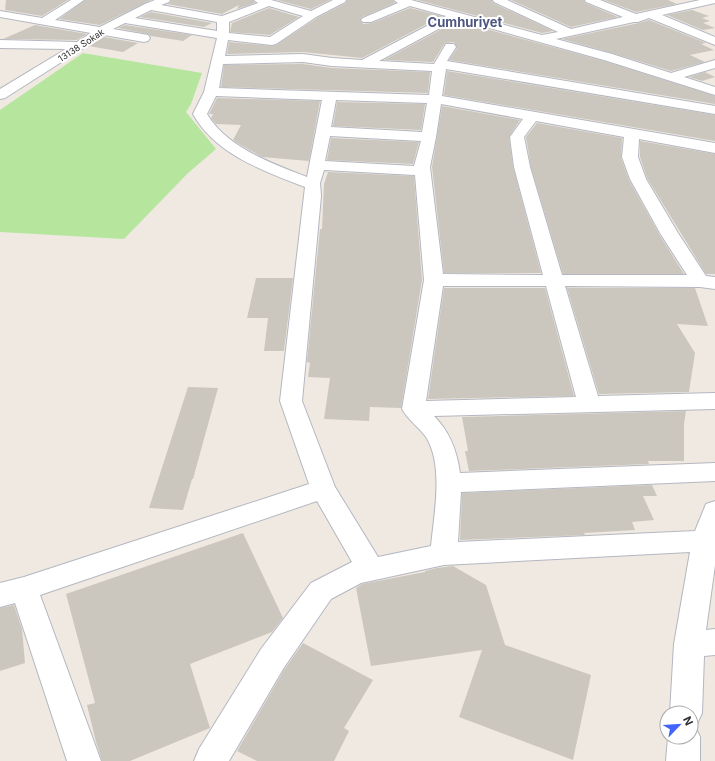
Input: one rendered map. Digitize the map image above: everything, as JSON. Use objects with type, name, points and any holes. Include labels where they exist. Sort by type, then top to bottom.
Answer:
[{"type":"street","points":[[45,21],[78,0]]},
{"type":"street","name":"13138 Sokak","points":[[0,95],[80,46],[103,30],[150,6],[166,0]]},
{"type":"street","points":[[150,6],[219,44],[272,41],[312,15],[341,0]]},
{"type":"street","points":[[498,0],[570,33]]},
{"type":"street","points":[[590,0],[638,19]]},
{"type":"street","points":[[676,0],[709,13]]},
{"type":"street","points":[[544,39],[638,19],[715,0]]},
{"type":"street","points":[[312,15],[266,1],[219,44],[211,92],[200,114],[209,128],[225,143],[266,166],[313,185]]},
{"type":"street","points":[[366,20],[403,2],[544,39],[670,76],[715,91]]},
{"type":"street","points":[[0,14],[157,40]]},
{"type":"street","points":[[651,15],[715,41]]},
{"type":"street","points":[[364,64],[456,16]]},
{"type":"street","points":[[123,19],[219,44],[265,59],[303,58],[364,64],[440,66],[715,110]]},
{"type":"street","points":[[265,59],[272,41]]},
{"type":"street","points":[[0,44],[80,46]]},
{"type":"street","points":[[413,409],[434,280],[422,166],[429,137],[434,98],[442,57],[450,47]]},
{"type":"street","points":[[670,76],[715,64]]},
{"type":"street","points":[[211,92],[434,98],[715,148]]},
{"type":"street","points":[[330,96],[313,185],[291,401],[323,489],[371,570]]},
{"type":"street","points":[[533,116],[516,137],[522,167],[589,405]]},
{"type":"street","points":[[323,131],[429,137]]},
{"type":"street","points":[[632,134],[630,157],[638,179],[669,233],[708,282]]},
{"type":"street","points":[[317,165],[423,171]]},
{"type":"street","points":[[434,280],[708,282]]},
{"type":"street","points":[[413,409],[715,401]]},
{"type":"street","points":[[413,409],[436,433],[446,454],[449,483],[444,554]]},
{"type":"street","points":[[449,483],[715,472]]},
{"type":"street","points":[[84,761],[12,592],[323,489]]},
{"type":"street","points":[[688,705],[702,643],[705,541],[715,511]]},
{"type":"street","points":[[211,761],[272,659],[321,591],[355,573],[444,554],[705,541]]},
{"type":"street","points":[[683,761],[684,745]]},
{"type":"green space","points":[[83,53],[202,73],[191,104],[186,112],[216,149],[188,173],[124,239],[0,232],[0,110]]},
{"type":"building","points":[[6,0],[68,0],[42,16],[5,10]]},
{"type":"building","points":[[85,0],[151,0],[100,25],[59,19]]},
{"type":"building","points":[[171,0],[253,0],[255,3],[237,9],[239,5],[222,14],[167,4],[170,3]]},
{"type":"building","points":[[277,0],[330,0],[311,9]]},
{"type":"building","points":[[347,0],[393,0],[395,3],[362,17],[360,20],[363,24],[372,23],[410,8],[442,16],[362,58],[303,52],[227,54],[229,42],[272,46],[276,45],[317,18],[346,3]]},
{"type":"building","points":[[417,0],[492,0],[493,3],[553,31],[542,33]]},
{"type":"building","points":[[511,0],[584,0],[585,3],[618,17],[571,27]]},
{"type":"building","points":[[604,0],[668,0],[677,4],[636,12]]},
{"type":"building","points":[[269,8],[299,17],[270,35],[230,32],[232,23]]},
{"type":"building","points":[[692,10],[709,16],[702,18],[710,21],[703,23],[715,28],[703,30],[712,34],[667,15]]},
{"type":"building","points":[[151,12],[212,23],[204,27],[140,17]]},
{"type":"building","points":[[649,20],[706,43],[701,44],[714,50],[690,55],[705,62],[671,71],[562,39],[639,23]]},
{"type":"building","points":[[457,21],[604,61],[715,96],[715,104],[449,60],[457,48],[454,42],[445,43],[433,62],[384,60]]},
{"type":"building","points":[[35,25],[87,34],[77,40],[3,39]]},
{"type":"building","points":[[125,25],[192,35],[183,41],[151,36],[148,34],[118,28]]},
{"type":"building","points":[[104,37],[138,43],[123,52],[89,46]]},
{"type":"building","points":[[303,64],[332,68],[430,72],[428,93],[221,87],[224,65]]},
{"type":"building","points":[[447,71],[715,115],[715,141],[444,95]]},
{"type":"building","points":[[705,72],[715,77],[702,81],[689,77]]},
{"type":"building","points":[[217,98],[320,101],[309,161],[262,157],[233,140],[241,125],[216,124],[211,118],[213,114],[209,114]]},
{"type":"building","points":[[337,102],[425,104],[421,130],[333,126]]},
{"type":"building","points":[[442,106],[520,120],[509,137],[513,167],[541,273],[444,273],[432,167]]},
{"type":"building","points":[[537,123],[622,138],[621,158],[629,180],[659,234],[684,274],[563,274],[531,167],[526,137]]},
{"type":"building","points":[[331,138],[419,142],[413,164],[327,160]]},
{"type":"building","points":[[640,141],[715,154],[715,274],[706,274],[647,178],[640,157]]},
{"type":"building","points":[[328,172],[414,176],[422,280],[401,408],[370,407],[369,421],[324,419],[330,378],[308,377],[310,363],[307,362],[320,229],[322,229],[324,184]]},
{"type":"building","points":[[256,278],[293,278],[284,351],[264,351],[268,318],[247,318]]},
{"type":"building","points":[[444,288],[545,288],[574,396],[428,399]]},
{"type":"building","points":[[567,288],[695,288],[708,326],[677,324],[695,353],[689,392],[599,394]]},
{"type":"building","points":[[188,387],[218,388],[193,479],[183,510],[149,508]]},
{"type":"building","points":[[686,411],[684,424],[684,461],[648,461],[649,464],[469,471],[465,451],[468,451],[462,417]]},
{"type":"building","points":[[652,485],[657,496],[643,496],[654,520],[632,522],[635,530],[584,533],[585,535],[460,540],[462,493]]},
{"type":"building","points":[[243,533],[283,618],[272,632],[190,664],[210,728],[130,761],[102,761],[87,705],[95,703],[66,594]]},
{"type":"building","points":[[453,566],[486,585],[505,645],[591,675],[573,760],[459,717],[482,650],[371,666],[356,588],[362,584]]},
{"type":"building","points":[[14,605],[22,629],[25,663],[0,671],[0,608]]},
{"type":"building","points":[[303,643],[373,680],[344,728],[349,731],[334,761],[257,761],[237,751],[284,670]]},
{"type":"district","name":"Cumhuriyet","points":[[465,22]]}]
